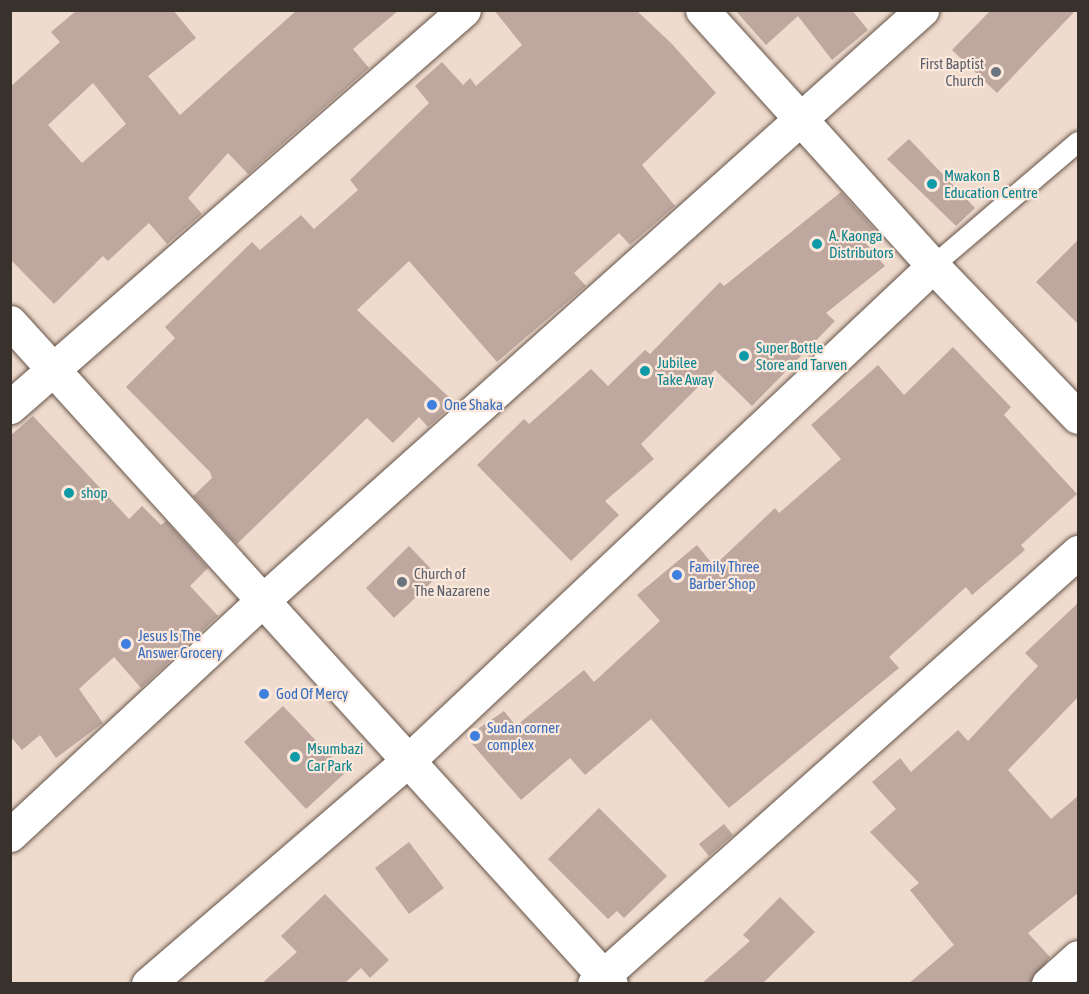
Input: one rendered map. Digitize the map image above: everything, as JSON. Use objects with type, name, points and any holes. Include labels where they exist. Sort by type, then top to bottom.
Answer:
[{"type":"street","points":[[10,407],[464,10]]},
{"type":"street","points":[[702,10],[801,124],[933,267],[1078,417]]},
{"type":"street","points":[[10,835],[262,601],[801,124],[922,10]]},
{"type":"street","points":[[148,984],[411,758],[933,267]]},
{"type":"street","points":[[10,322],[262,601],[411,758],[603,981],[1078,552]]},
{"type":"street","points":[[1048,984],[1078,957]]},
{"type":"lane","points":[[933,267],[1078,142]]},
{"type":"building","points":[[77,10],[173,10],[196,38],[148,76],[180,115],[297,10],[399,10],[353,49],[369,68],[248,174],[228,153],[188,198],[202,214],[167,244],[149,223],[108,261],[103,256],[54,304],[10,259],[10,87],[60,42],[51,32]],"holes":[[[93,83],[126,124],[82,163],[48,125]]]},
{"type":"building","points":[[494,10],[636,10],[671,43],[716,93],[642,165],[675,206],[630,245],[619,233],[574,273],[586,286],[497,362],[409,261],[357,310],[455,403],[428,427],[419,417],[393,443],[367,418],[237,544],[193,496],[212,478],[210,472],[126,387],[175,338],[165,327],[252,242],[260,250],[301,215],[314,229],[358,190],[350,180],[429,103],[415,86],[442,62],[463,85],[470,78],[476,86],[522,45]]},
{"type":"building","points":[[735,10],[852,10],[868,30],[832,60],[798,16],[766,45]]},
{"type":"building","name":"First Baptist Church","points":[[991,10],[1076,10],[997,93],[952,50]]},
{"type":"building","name":"Mwakon B Education Centre","points":[[909,139],[975,208],[956,226],[887,159]]},
{"type":"building","points":[[841,192],[875,230],[863,240],[885,266],[826,313],[835,321],[752,406],[715,370],[641,444],[654,459],[605,501],[619,515],[571,561],[477,465],[524,419],[529,424],[591,369],[608,386],[645,350],[650,354],[720,282],[724,286]]},
{"type":"building","points":[[1078,240],[1078,324],[1036,282]]},
{"type":"building","points":[[953,347],[1011,407],[1004,415],[1077,494],[1021,545],[1025,550],[972,595],[966,587],[889,657],[899,668],[729,808],[651,719],[585,775],[570,758],[521,800],[466,737],[504,711],[516,726],[584,670],[594,682],[660,621],[637,595],[697,545],[714,566],[775,508],[779,513],[841,459],[811,425],[878,365],[904,395]]},
{"type":"building","points":[[33,416],[129,519],[142,506],[161,525],[166,521],[208,568],[190,586],[218,616],[141,688],[114,657],[79,689],[103,723],[56,758],[40,735],[22,750],[10,736],[10,436]]},
{"type":"building","name":"Church of The Nazarene","points":[[409,546],[438,576],[394,618],[366,588]]},
{"type":"building","points":[[1078,603],[1078,697],[1008,770],[1051,819],[1078,796],[1078,893],[1028,933],[1050,957],[1030,984],[908,984],[954,945],[910,890],[919,883],[870,832],[896,809],[872,782],[900,758],[911,772],[958,730],[968,741],[1038,666],[1025,653]]},
{"type":"building","name":"Msumbazi Car Park","points":[[283,706],[346,772],[306,809],[244,742]]},
{"type":"building","points":[[599,808],[667,876],[624,918],[617,911],[608,919],[548,859]]},
{"type":"building","points":[[724,824],[733,835],[709,856],[699,844]]},
{"type":"building","points":[[409,842],[444,888],[409,914],[375,868]]},
{"type":"building","points":[[325,894],[389,960],[370,978],[361,968],[344,984],[261,984],[297,952],[281,936]]},
{"type":"building","points":[[780,897],[815,932],[762,984],[701,984],[750,941],[743,935]]},
{"type":"place","name":"First Baptist Church","points":[[996,72]]},
{"type":"place","name":"Mwakon B Education Centre","points":[[932,184]]},
{"type":"place","name":"A. Kaonga Distributors","points":[[817,244]]},
{"type":"place","name":"Super Bottle Store and Tarven","points":[[744,356]]},
{"type":"place","name":"Jubilee Take Away","points":[[645,371]]},
{"type":"place","name":"One Shaka","points":[[432,405]]},
{"type":"place","name":"shop","points":[[69,493]]},
{"type":"place","name":"Family Three Barber Shop","points":[[677,575]]},
{"type":"place","name":"Church of The Nazarene","points":[[402,582]]},
{"type":"place","name":"Jesus Is The Answer Grocery","points":[[126,644]]},
{"type":"place","name":"God Of Mercy","points":[[264,694]]},
{"type":"place","name":"Sudan corner complex","points":[[475,736]]},
{"type":"place","name":"Msumbazi Car Park","points":[[295,757]]}]
